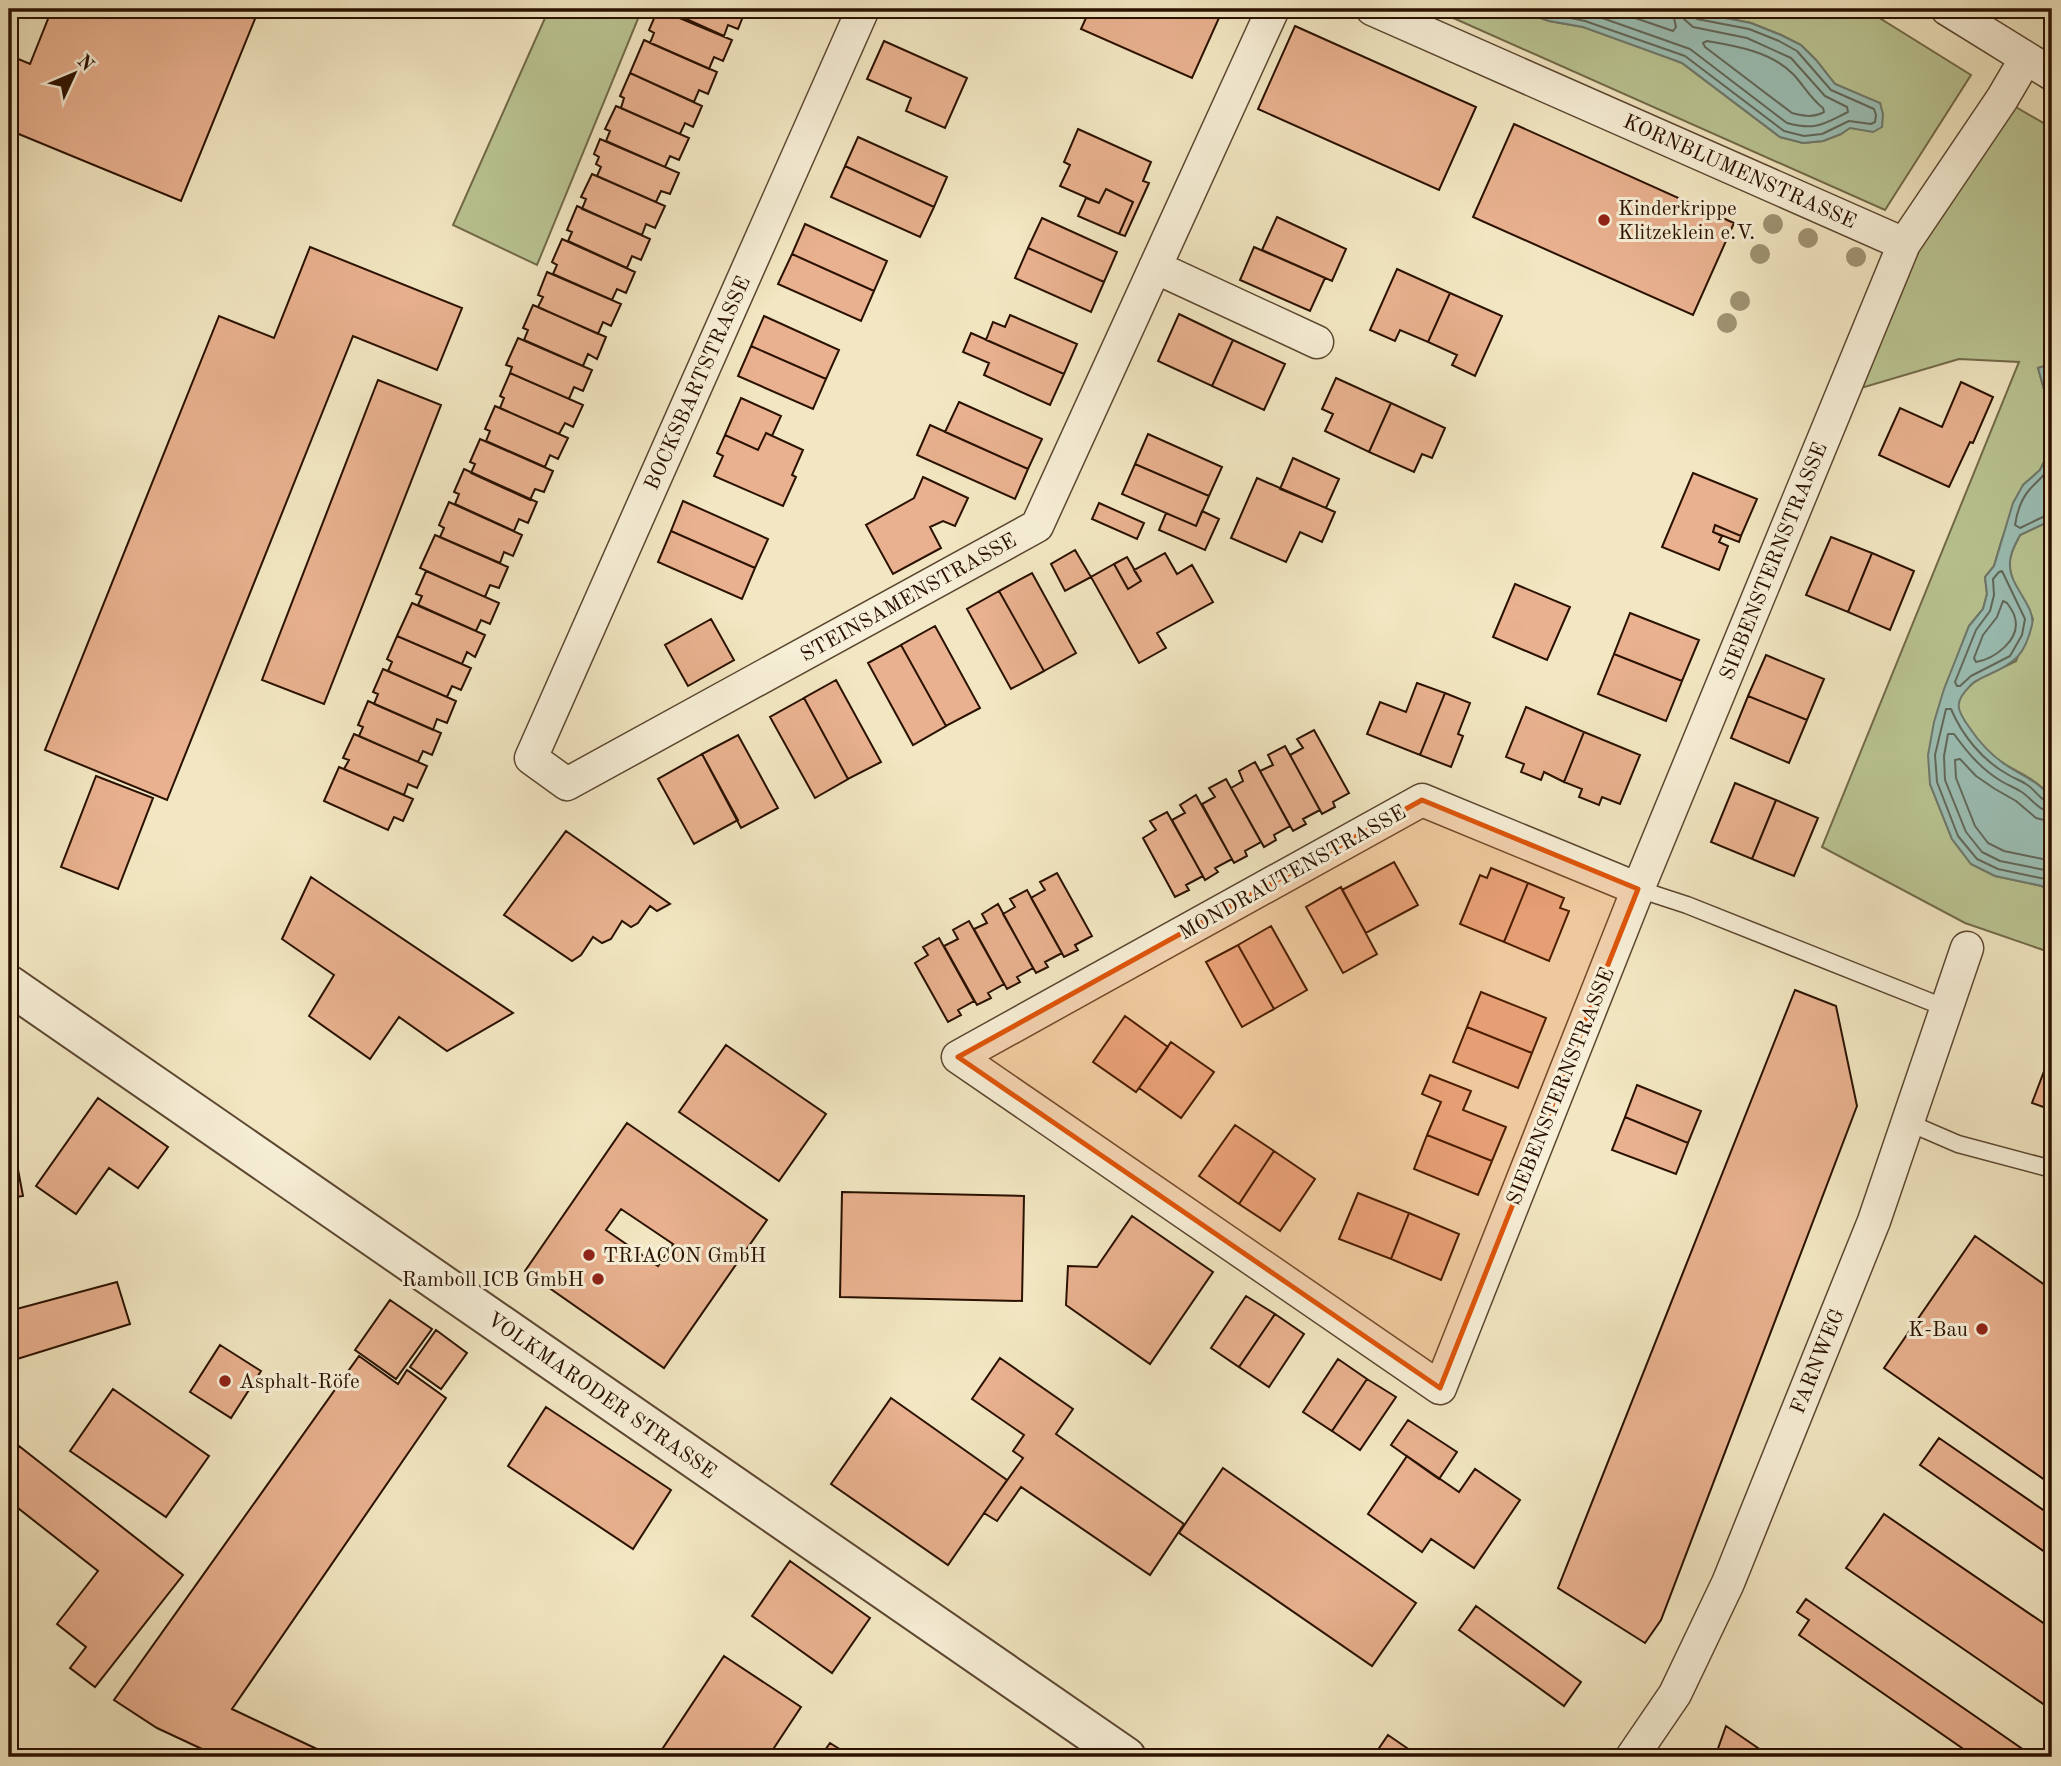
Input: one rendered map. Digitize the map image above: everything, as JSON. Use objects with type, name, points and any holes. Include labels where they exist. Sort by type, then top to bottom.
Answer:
[{"type":"street","name":"BOCKSBARTSTRASSE","points":[[531,758],[863,9]]},
{"type":"street","name":"STEINSAMENSTRASSE","points":[[531,758],[567,783],[1037,526],[1273,9]]},
{"type":"street","name":"KORNBLUMENSTRASSE","points":[[1372,9],[1904,244]]},
{"type":"street","points":[[1904,244],[2002,99],[2039,66],[1947,9]]},
{"type":"street","name":"SIEBENSTERNSTRASSE","points":[[958,1057],[1440,1388],[1638,889],[1904,244]]},
{"type":"street","points":[[1155,267],[1317,342]]},
{"type":"street","name":"MONDRAUTENSTRASSE","points":[[958,1057],[1422,800],[1638,889]]},
{"type":"street","name":"FARNWEG","points":[[1632,1757],[1675,1694],[1728,1583],[1874,1221],[1967,948]]},
{"type":"street","name":"VOLKMARODER STRASSE","points":[[9,985],[1126,1757]]},
{"type":"lane","points":[[1638,889],[1688,905],[1945,1008]]},
{"type":"lane","points":[[1907,1122],[1958,1143],[2052,1169]]},
{"type":"highlighted area","points":[[1422,800],[1638,889],[1440,1388],[958,1057]]},
{"type":"green space","points":[[549,9],[642,9],[537,265],[453,225]]},
{"type":"green space","points":[[1433,9],[1516,9],[1549,21],[1583,27],[1653,51],[1682,63],[1780,137],[1803,143],[1823,141],[1841,134],[1880,104],[1835,84],[1801,45],[1751,23],[1692,9],[1865,9],[1971,75],[1885,210]]},
{"type":"green space","points":[[2002,99],[2052,128],[2052,364],[2038,368],[2052,418],[2052,446],[2040,470],[2023,485],[1994,566],[1985,577],[1987,594],[1983,609],[1969,626],[1945,689],[1930,784],[1952,839],[1971,864],[1995,876],[2042,886],[2052,895],[2052,953],[1965,923],[1822,847],[2019,362],[1959,359],[1851,391],[1899,275]]},
{"type":"green space","points":[[2052,520],[2052,801],[2033,780],[1988,751],[1967,725],[1959,712],[1958,703],[1972,684],[2016,661],[2033,619],[2013,581],[2011,555],[2020,535]]},
{"type":"water","points":[[1516,9],[1692,9],[1751,23],[1801,45],[1835,84],[1880,103],[1882,127],[1873,132],[1850,128],[1823,141],[1803,143],[1780,137],[1682,63],[1583,27],[1549,21]]},
{"type":"water","points":[[2052,364],[2052,418],[2038,368]]},
{"type":"water","points":[[2052,446],[2052,520],[2020,535],[2010,562],[2011,574],[2032,618],[2026,644],[2012,662],[1972,684],[1959,701],[1959,710],[1977,738],[1995,757],[2038,784],[2052,801],[2052,897],[2042,886],[1995,876],[1971,864],[1952,839],[1930,784],[1928,755],[1944,689],[1969,626],[1983,609],[1987,594],[1985,577],[1994,566],[2013,503],[2023,485],[2040,470]]},
{"type":"building","points":[[52,9],[259,9],[181,201],[9,130],[9,55],[30,64]]},
{"type":"building","points":[[658,9],[732,40],[723,61],[714,57],[709,69],[650,43],[654,33],[649,30]]},
{"type":"building","points":[[664,9],[746,9],[738,29],[728,25],[724,36]]},
{"type":"building","points":[[1090,9],[1223,9],[1192,78],[1081,29]]},
{"type":"building","points":[[1295,26],[1476,107],[1439,190],[1258,109]]},
{"type":"building","points":[[644,40],[717,72],[708,94],[699,90],[694,102],[630,73]]},
{"type":"building","points":[[884,41],[967,78],[945,128],[906,111],[911,98],[867,79]]},
{"type":"building","points":[[630,73],[702,106],[693,127],[685,123],[680,134],[621,108],[624,98],[620,96]]},
{"type":"building","points":[[616,106],[689,138],[679,160],[670,156],[665,167],[606,141],[610,131],[605,129]]},
{"type":"building","name":"Kinderkrippe Klitzeklein e.V.","points":[[1514,124],[1734,223],[1693,315],[1473,217]]},
{"type":"building","points":[[1078,129],[1151,162],[1143,181],[1149,183],[1125,236],[1119,234],[1133,202],[1106,189],[1099,203],[1060,186],[1070,165],[1064,162]]},
{"type":"building","points":[[858,137],[947,177],[934,207],[845,166]]},
{"type":"building","points":[[600,139],[679,173],[670,194],[661,191],[656,202],[597,176],[601,167],[596,164],[599,157],[594,154]]},
{"type":"building","points":[[845,166],[934,207],[920,237],[831,197]]},
{"type":"building","points":[[592,174],[665,206],[655,228],[646,224],[642,235],[582,209],[586,199],[581,197]]},
{"type":"building","points":[[1106,189],[1133,202],[1119,234],[1078,216],[1086,198],[1099,203]]},
{"type":"building","points":[[577,206],[650,239],[641,260],[632,256],[627,268],[568,241],[572,232],[567,230]]},
{"type":"building","points":[[1277,217],[1346,249],[1332,281],[1262,250]]},
{"type":"building","points":[[1042,218],[1117,252],[1104,282],[1028,248]]},
{"type":"building","points":[[805,224],[887,261],[874,291],[792,254]]},
{"type":"building","points":[[562,239],[635,272],[626,293],[617,289],[612,300],[553,274],[557,265],[552,262]]},
{"type":"building","points":[[310,247],[462,308],[437,370],[353,336],[167,800],[45,750],[219,316],[274,338]]},
{"type":"building","points":[[1254,247],[1325,278],[1310,311],[1240,280]]},
{"type":"building","points":[[1028,248],[1104,282],[1091,312],[1015,278]]},
{"type":"building","points":[[792,254],[874,291],[861,321],[778,284]]},
{"type":"building","points":[[1397,269],[1450,293],[1428,342],[1400,330],[1395,341],[1370,330]]},
{"type":"building","points":[[547,272],[621,304],[611,326],[603,322],[598,334],[538,307],[543,297],[538,295]]},
{"type":"building","points":[[1450,293],[1502,316],[1475,376],[1452,365],[1457,355],[1428,342]]},
{"type":"building","points":[[533,305],[606,337],[597,359],[588,354],[583,366],[524,340],[528,330],[523,328]]},
{"type":"building","points":[[1179,314],[1233,340],[1212,386],[1158,361]]},
{"type":"building","points":[[1010,315],[1077,344],[1064,374],[986,340],[993,322],[1005,327]]},
{"type":"building","points":[[764,316],[839,350],[826,379],[751,346]]},
{"type":"building","points":[[971,333],[1064,374],[1050,405],[984,375],[989,363],[963,352]]},
{"type":"building","points":[[518,338],[592,370],[583,391],[574,387],[569,399],[510,373],[512,367],[506,365]]},
{"type":"building","points":[[1233,340],[1285,364],[1264,410],[1212,386]]},
{"type":"building","points":[[751,346],[826,379],[813,409],[738,376]]},
{"type":"building","points":[[510,373],[583,405],[573,427],[565,423],[559,434],[500,408],[504,398],[500,396]]},
{"type":"building","points":[[1336,378],[1391,403],[1369,452],[1325,431],[1333,414],[1322,409]]},
{"type":"building","points":[[378,380],[441,405],[324,704],[262,680]]},
{"type":"building","points":[[1961,382],[1993,397],[1973,443],[1970,442],[1949,487],[1879,455],[1900,408],[1942,427]]},
{"type":"building","points":[[741,398],[781,416],[772,436],[766,433],[758,450],[725,435]]},
{"type":"building","points":[[959,402],[1042,439],[1028,469],[945,432]]},
{"type":"building","points":[[1391,403],[1445,428],[1432,458],[1422,454],[1414,472],[1369,452]]},
{"type":"building","points":[[495,406],[568,438],[558,459],[550,455],[545,467],[486,441],[490,431],[485,429]]},
{"type":"building","points":[[930,425],[1028,469],[1015,499],[917,455]]},
{"type":"building","points":[[766,433],[803,450],[792,475],[796,477],[783,506],[714,476],[723,456],[717,453],[725,435],[758,450]]},
{"type":"building","points":[[1148,434],[1222,467],[1209,496],[1135,464]]},
{"type":"building","points":[[480,439],[553,471],[544,492],[535,489],[530,500],[471,473],[475,464],[470,462]]},
{"type":"building","points":[[1293,458],[1339,479],[1326,508],[1280,489]]},
{"type":"building","points":[[1135,464],[1209,496],[1196,526],[1122,494]]},
{"type":"building","points":[[464,469],[537,502],[528,523],[519,519],[514,531],[455,504],[459,494],[454,492]]},
{"type":"building","points":[[1693,473],[1757,499],[1741,536],[1715,525],[1713,532],[1722,536],[1719,542],[1728,546],[1719,570],[1662,547]]},
{"type":"building","points":[[923,477],[968,498],[955,526],[943,521],[930,527],[941,548],[893,574],[866,525],[914,498]]},
{"type":"building","points":[[1257,478],[1335,512],[1322,542],[1300,532],[1286,562],[1231,538]]},
{"type":"building","points":[[683,501],[768,539],[755,568],[671,531]]},
{"type":"building","points":[[449,502],[522,535],[513,556],[504,552],[500,563],[440,537],[444,528],[439,525]]},
{"type":"building","points":[[1099,503],[1144,523],[1137,539],[1092,519]]},
{"type":"building","points":[[1202,511],[1219,519],[1205,550],[1159,530],[1166,513],[1196,526]]},
{"type":"building","points":[[1715,525],[1741,536],[1739,542],[1713,532]]},
{"type":"building","points":[[671,531],[755,568],[742,599],[658,562]]},
{"type":"building","points":[[435,535],[508,567],[499,588],[490,585],[485,597],[420,568]]},
{"type":"building","points":[[1831,537],[1872,553],[1848,612],[1806,595]]},
{"type":"building","points":[[1075,550],[1091,577],[1065,591],[1051,564]]},
{"type":"building","points":[[1165,553],[1177,574],[1192,565],[1213,602],[1157,633],[1166,648],[1139,663],[1091,577],[1114,564],[1128,589],[1141,581],[1134,570]]},
{"type":"building","points":[[1872,553],[1914,571],[1890,630],[1848,612]]},
{"type":"building","points":[[1127,557],[1141,581],[1128,589],[1114,564]]},
{"type":"building","points":[[426,571],[499,603],[490,624],[481,620],[476,631],[418,605],[422,596],[416,594]]},
{"type":"building","points":[[1032,573],[1076,653],[1044,671],[999,591]]},
{"type":"building","points":[[1515,584],[1570,607],[1547,660],[1493,637]]},
{"type":"building","points":[[999,591],[1044,671],[1011,689],[967,609]]},
{"type":"building","points":[[412,603],[485,635],[475,657],[467,652],[462,664],[397,636]]},
{"type":"building","points":[[1630,613],[1699,640],[1682,681],[1614,654]]},
{"type":"building","points":[[711,619],[734,660],[688,686],[665,645]]},
{"type":"building","points":[[935,626],[980,708],[946,726],[901,645]]},
{"type":"building","points":[[397,636],[471,668],[461,690],[452,686],[447,697],[388,671],[392,662],[387,659]]},
{"type":"building","points":[[901,645],[946,726],[913,745],[868,663]]},
{"type":"building","points":[[1614,654],[1682,681],[1666,721],[1598,694]]},
{"type":"building","points":[[1766,655],[1824,679],[1807,720],[1748,696]]},
{"type":"building","points":[[383,669],[456,701],[447,723],[437,719],[433,730],[374,704],[378,694],[373,692]]},
{"type":"building","points":[[836,680],[881,762],[848,779],[804,698]]},
{"type":"building","points":[[1417,683],[1445,693],[1420,755],[1367,734],[1380,702],[1406,712]]},
{"type":"building","points":[[1445,693],[1470,703],[1458,734],[1463,736],[1451,767],[1420,755]]},
{"type":"building","points":[[1748,696],[1807,720],[1789,763],[1731,738]]},
{"type":"building","points":[[804,698],[848,779],[815,798],[770,717]]},
{"type":"building","points":[[368,701],[441,733],[432,755],[423,751],[418,762],[359,736],[363,727],[358,725]]},
{"type":"building","points":[[1526,707],[1584,732],[1564,782],[1544,772],[1541,780],[1521,772],[1524,764],[1506,757]]},
{"type":"building","points":[[1314,730],[1349,793],[1333,802],[1335,807],[1322,814],[1290,755],[1303,748],[1297,739]]},
{"type":"building","points":[[1584,732],[1640,755],[1620,804],[1602,797],[1599,805],[1579,797],[1582,789],[1564,782]]},
{"type":"building","points":[[354,734],[427,766],[417,788],[408,784],[404,795],[344,769],[349,760],[343,758]]},
{"type":"building","points":[[738,735],[778,808],[741,828],[702,754]]},
{"type":"building","points":[[1285,746],[1320,810],[1303,819],[1306,824],[1293,831],[1260,771],[1273,765],[1268,755]]},
{"type":"building","points":[[702,754],[738,820],[694,844],[658,779]]},
{"type":"building","points":[[1255,762],[1290,826],[1274,835],[1276,840],[1264,847],[1231,788],[1243,781],[1239,771]]},
{"type":"building","points":[[339,767],[413,799],[403,821],[394,817],[388,830],[324,801]]},
{"type":"building","points":[[96,776],[153,798],[118,889],[61,867]]},
{"type":"building","points":[[1226,779],[1261,842],[1245,851],[1247,856],[1234,863],[1202,804],[1215,797],[1209,788]]},
{"type":"building","points":[[1735,783],[1776,800],[1752,859],[1711,842]]},
{"type":"building","points":[[1196,795],[1232,859],[1215,868],[1218,872],[1205,880],[1172,820],[1185,813],[1180,805]]},
{"type":"building","points":[[1776,800],[1818,818],[1794,876],[1752,859]]},
{"type":"building","points":[[1167,812],[1203,876],[1186,885],[1189,890],[1175,897],[1143,838],[1156,830],[1150,821]]},
{"type":"building","points":[[566,831],[670,904],[657,911],[650,906],[638,923],[631,927],[622,921],[611,939],[602,943],[593,937],[581,955],[572,961],[504,915]]},
{"type":"building","points":[[1394,862],[1418,905],[1366,933],[1342,890]]},
{"type":"building","points":[[1491,868],[1528,883],[1504,942],[1460,924],[1480,875],[1487,878]]},
{"type":"building","points":[[1057,873],[1092,936],[1075,945],[1078,950],[1064,957],[1031,898],[1045,890],[1040,882]]},
{"type":"building","points":[[311,877],[513,1013],[447,1051],[399,1017],[370,1059],[309,1016],[334,975],[282,939]]},
{"type":"building","points":[[1528,883],[1564,898],[1560,908],[1569,911],[1549,961],[1504,942]]},
{"type":"building","points":[[1341,887],[1377,954],[1343,973],[1306,907]]},
{"type":"building","points":[[1027,890],[1062,953],[1045,962],[1048,967],[1036,973],[1003,914],[1015,907],[1010,899]]},
{"type":"building","points":[[998,904],[1033,968],[1017,977],[1020,982],[1007,989],[974,929],[987,923],[982,914]]},
{"type":"building","points":[[969,921],[1004,984],[988,993],[991,998],[977,1005],[944,946],[958,939],[953,930]]},
{"type":"building","points":[[1271,926],[1307,990],[1274,1009],[1238,945]]},
{"type":"building","points":[[939,938],[974,1001],[958,1010],[961,1015],[948,1022],[915,963],[928,955],[923,947]]},
{"type":"building","points":[[1238,945],[1274,1009],[1242,1027],[1206,962]]},
{"type":"building","points":[[1795,990],[1836,1006],[1857,1106],[1661,1620],[1645,1643],[1558,1588]]},
{"type":"building","points":[[1481,992],[1546,1018],[1532,1053],[1467,1027]]},
{"type":"building","points":[[1125,1016],[1168,1047],[1136,1092],[1093,1062]]},
{"type":"building","points":[[1467,1027],[1532,1053],[1518,1088],[1453,1062]]},
{"type":"building","points":[[1171,1042],[1214,1072],[1181,1118],[1139,1088]]},
{"type":"building","points":[[726,1045],[826,1114],[779,1181],[679,1112]]},
{"type":"building","points":[[2052,1050],[2052,1110],[2032,1103]]},
{"type":"building","points":[[1430,1075],[1471,1091],[1463,1110],[1506,1127],[1492,1161],[1427,1135],[1441,1102],[1422,1094]]},
{"type":"building","points":[[1637,1085],[1701,1111],[1688,1143],[1625,1117]]},
{"type":"building","points":[[98,1098],[168,1147],[138,1188],[109,1168],[76,1214],[36,1186]]},
{"type":"building","points":[[1625,1117],[1688,1143],[1676,1174],[1612,1150]]},
{"type":"building","name":"TRIACON GmbH","points":[[627,1123],[767,1220],[664,1368],[525,1271]],"holes":[[[621,1209],[673,1244],[658,1266],[606,1230]]]},
{"type":"building","points":[[1235,1125],[1274,1151],[1239,1204],[1199,1176]]},
{"type":"building","points":[[1427,1135],[1492,1161],[1478,1195],[1414,1169]]},
{"type":"building","points":[[1274,1151],[1315,1179],[1280,1231],[1239,1204]]},
{"type":"building","points":[[16,1159],[23,1196],[9,1198],[9,1160]]},
{"type":"building","points":[[842,1192],[1024,1196],[1022,1301],[840,1297]]},
{"type":"building","points":[[1358,1193],[1409,1213],[1391,1259],[1339,1239]]},
{"type":"building","points":[[1409,1213],[1459,1234],[1441,1280],[1391,1259]]},
{"type":"building","points":[[1132,1216],[1213,1272],[1150,1364],[1066,1305],[1068,1266],[1097,1267]]},
{"type":"building","name":"K-Bau","points":[[1975,1236],[2052,1290],[2052,1485],[1884,1368]]},
{"type":"building","points":[[117,1282],[130,1324],[14,1360],[9,1337],[9,1311]]},
{"type":"building","points":[[1246,1296],[1275,1314],[1239,1367],[1211,1348]]},
{"type":"building","points":[[390,1300],[432,1329],[396,1379],[355,1350]]},
{"type":"building","points":[[1275,1314],[1304,1334],[1269,1387],[1239,1367]]},
{"type":"building","points":[[436,1330],[467,1353],[441,1389],[410,1367]]},
{"type":"building","points":[[9,1336],[15,1364],[9,1365]]},
{"type":"building","name":"Asphalt-Röfe","points":[[220,1345],[261,1371],[231,1418],[190,1392]]},
{"type":"building","points":[[359,1356],[398,1384],[407,1370],[446,1398],[232,1709],[334,1757],[219,1757],[157,1728],[114,1700]]},
{"type":"building","points":[[1000,1358],[1073,1409],[1056,1434],[1184,1524],[1150,1575],[1021,1487],[997,1521],[984,1513],[1023,1458],[1013,1451],[1024,1435],[972,1399]]},
{"type":"building","points":[[1338,1359],[1367,1379],[1332,1431],[1303,1412]]},
{"type":"building","points":[[1367,1379],[1396,1397],[1360,1450],[1332,1431]]},
{"type":"building","points":[[113,1389],[209,1456],[166,1517],[70,1451]]},
{"type":"building","points":[[891,1398],[1007,1480],[948,1565],[831,1484]]},
{"type":"building","points":[[546,1407],[671,1490],[633,1549],[508,1466]]},
{"type":"building","points":[[1408,1420],[1457,1452],[1439,1479],[1391,1445]]},
{"type":"building","points":[[1939,1438],[2052,1516],[2052,1557],[1920,1465]]},
{"type":"building","points":[[19,1446],[183,1575],[95,1687],[70,1668],[86,1647],[57,1624],[98,1571],[9,1501],[9,1459]]},
{"type":"building","points":[[1407,1456],[1459,1492],[1475,1469],[1520,1500],[1474,1568],[1431,1539],[1422,1552],[1368,1514]]},
{"type":"building","points":[[1223,1468],[1416,1603],[1372,1666],[1179,1533]]},
{"type":"building","points":[[1884,1514],[2052,1629],[2052,1710],[1846,1568]]},
{"type":"building","points":[[790,1561],[870,1618],[832,1673],[752,1616]]},
{"type":"building","points":[[1806,1599],[2034,1757],[1975,1757],[1799,1635],[1809,1620],[1797,1612]]},
{"type":"building","points":[[1476,1606],[1581,1682],[1564,1706],[1459,1630]]},
{"type":"building","points":[[724,1656],[801,1707],[768,1757],[657,1757]]},
{"type":"building","points":[[1726,1726],[1771,1757],[1715,1757]]},
{"type":"building","points":[[1388,1735],[1420,1757],[1373,1757]]},
{"type":"building","points":[[830,1743],[852,1757],[820,1757]]},
{"type":"place","name":"Kinderkrippe Klitzeklein e.V.","points":[[1604,220]]},
{"type":"place","name":"TRIACON GmbH","points":[[589,1255]]},
{"type":"place","name":"Ramboll ICB GmbH","points":[[598,1279]]},
{"type":"place","name":"K-Bau","points":[[1982,1329]]},
{"type":"place","name":"Asphalt-Röfe","points":[[225,1381]]}]
